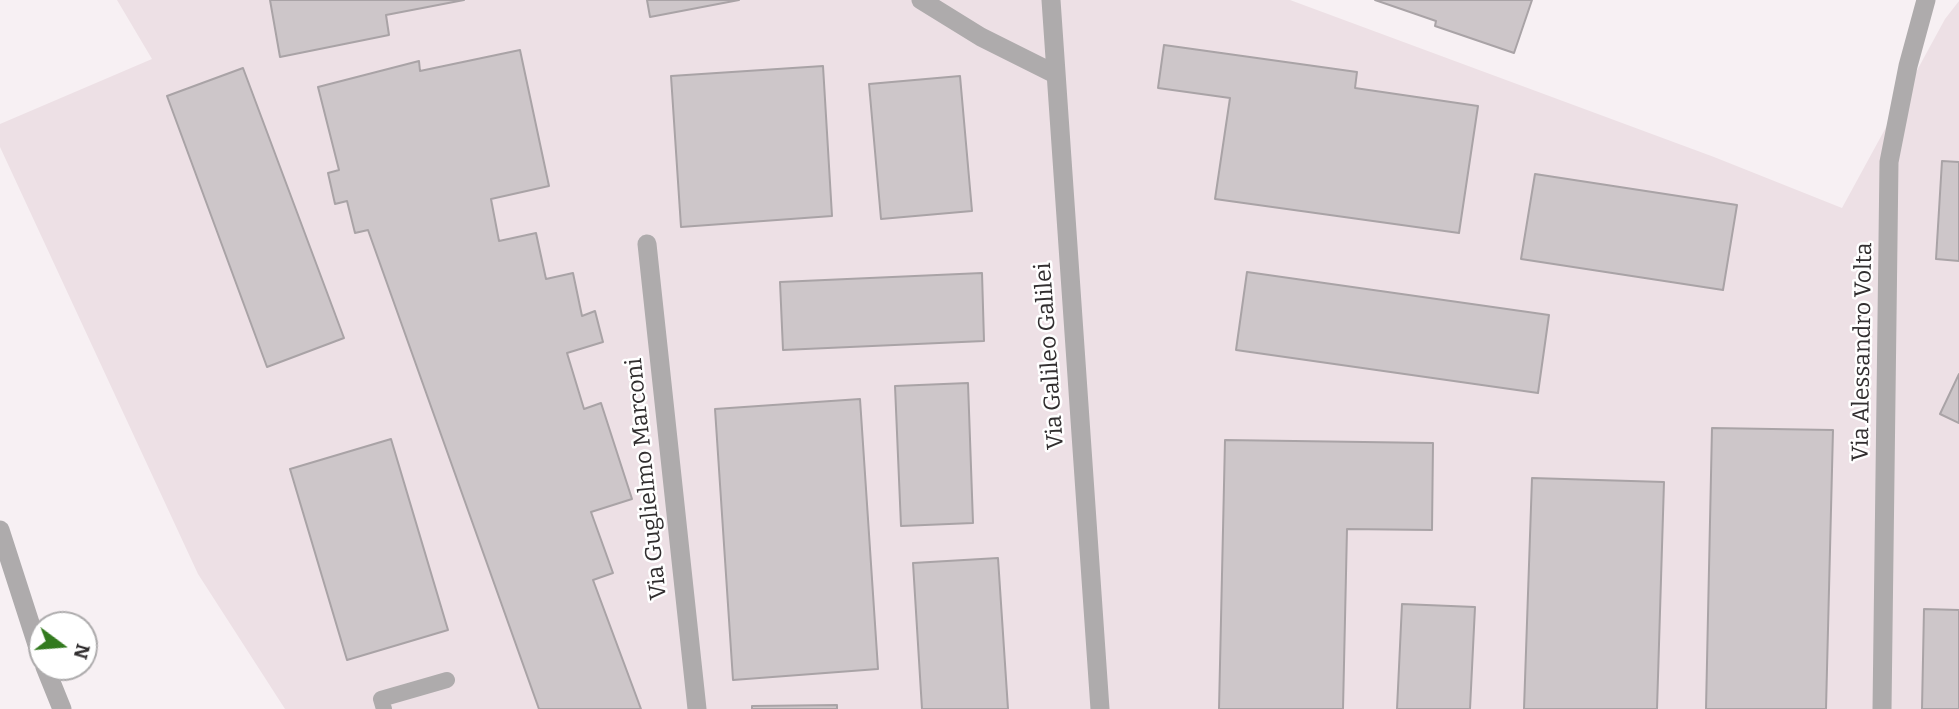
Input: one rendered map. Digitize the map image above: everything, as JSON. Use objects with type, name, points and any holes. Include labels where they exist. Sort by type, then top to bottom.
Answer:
[{"type":"street","points":[[921,0],[981,37],[1055,74]]},
{"type":"street","name":"Via Galileo Galilei","points":[[1051,0],[1100,709]]},
{"type":"street","name":"Via Alessandro Volta","points":[[1882,709],[1889,162],[1908,66],[1926,0]]},
{"type":"street","name":"Via Guglielmo Marconi","points":[[647,244],[697,709]]},
{"type":"street","points":[[0,530],[28,617]]},
{"type":"street","points":[[51,681],[62,709]]},
{"type":"lane","points":[[384,709],[381,699],[447,680]]},
{"type":"shaded area","points":[[117,0],[1290,0],[1714,157],[1842,208],[1945,19],[1959,1],[1959,709],[285,709],[198,574],[0,147],[0,124],[152,59]]},
{"type":"building","points":[[270,0],[464,0],[386,15],[389,35],[280,57]]},
{"type":"building","points":[[647,0],[739,0],[650,17]]},
{"type":"building","points":[[1375,0],[1532,0],[1514,53],[1435,26],[1436,21]]},
{"type":"building","points":[[1164,45],[1357,72],[1355,88],[1478,106],[1459,233],[1215,199],[1230,98],[1158,88]]},
{"type":"building","points":[[520,50],[549,186],[491,199],[499,241],[536,233],[546,279],[573,273],[582,316],[595,311],[603,342],[567,353],[584,409],[601,403],[632,499],[591,512],[613,573],[593,580],[641,709],[539,709],[368,230],[355,233],[347,201],[335,204],[328,173],[339,170],[318,87],[419,61],[420,71]]},
{"type":"building","points":[[823,66],[832,216],[681,227],[671,76]]},
{"type":"building","points":[[243,68],[344,338],[267,367],[167,96]]},
{"type":"building","points":[[960,76],[972,211],[881,219],[869,84]]},
{"type":"building","points":[[1942,161],[1959,162],[1959,261],[1936,259]]},
{"type":"building","points":[[1535,174],[1737,205],[1723,290],[1521,259]]},
{"type":"building","points":[[1247,272],[1549,315],[1538,393],[1236,350]]},
{"type":"building","points":[[982,273],[984,341],[783,350],[780,282]]},
{"type":"building","points":[[1959,374],[1959,423],[1940,414]]},
{"type":"building","points":[[968,383],[973,523],[901,526],[895,386]]},
{"type":"building","points":[[860,399],[878,669],[733,680],[715,409]]},
{"type":"building","points":[[1712,428],[1833,430],[1826,709],[1706,709]]},
{"type":"building","points":[[391,439],[448,630],[347,660],[290,469]]},
{"type":"building","points":[[1225,440],[1433,443],[1432,530],[1347,529],[1343,709],[1219,709]]},
{"type":"building","points":[[1532,478],[1664,482],[1657,709],[1524,709]]},
{"type":"building","points":[[998,558],[1008,709],[922,709],[913,563]]},
{"type":"building","points":[[1402,604],[1475,607],[1470,709],[1397,709]]},
{"type":"building","points":[[1924,609],[1959,610],[1959,709],[1922,709]]},
{"type":"building","points":[[837,705],[837,709],[752,709],[752,706]]}]
